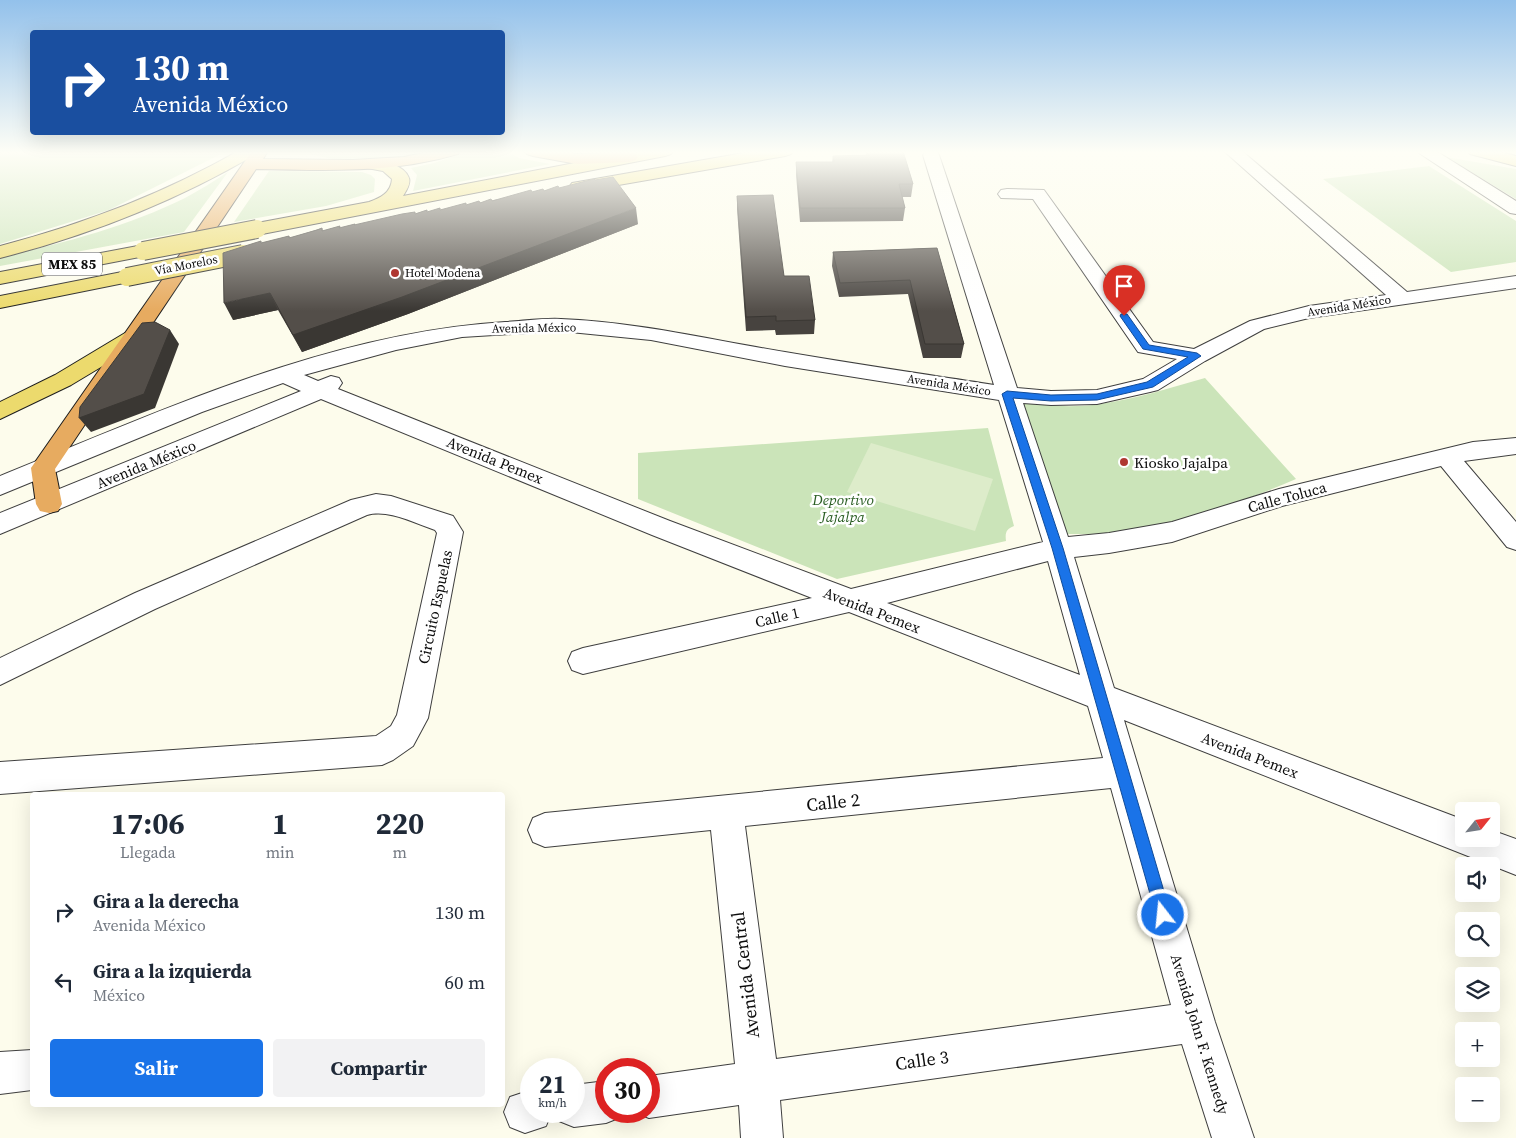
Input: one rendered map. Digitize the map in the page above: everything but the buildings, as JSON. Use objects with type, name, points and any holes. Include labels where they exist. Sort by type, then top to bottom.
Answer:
[{"type":"highway","points":[[49,504],[43,468],[222,204]]},
{"type":"main road","points":[[0,252],[67,232],[141,204]]},
{"type":"main road","points":[[370,208],[377,204]]},
{"type":"main road","name":"Vía Morelos","points":[[0,278],[390,204]]},
{"type":"main road","name":"Vía Morelos","points":[[0,302],[263,250]]},
{"type":"main road","points":[[0,411],[63,380],[133,338]]},
{"type":"main road","points":[[0,424],[54,400],[109,371]]},
{"type":"street","name":"Avenida John F. Kennedy","points":[[947,204],[1058,548],[1121,772],[1195,1022],[1233,1138]]},
{"type":"street","points":[[1045,204],[1146,347],[1197,356]]},
{"type":"street","points":[[1293,204],[1401,297]]},
{"type":"street","name":"Avenida México","points":[[0,486],[194,407],[311,365],[396,344],[462,331],[560,325],[652,334],[794,361],[1007,394],[1051,398],[1097,397],[1150,384],[1197,356],[1257,325],[1309,312],[1401,297],[1516,282]]},
{"type":"street","name":"Avenida México","points":[[0,524],[306,398],[396,344]]},
{"type":"street","name":"Avenida Pemex","points":[[283,376],[320,389],[661,528],[1455,834]]},
{"type":"street","name":"Calle Toluca","points":[[1058,548],[1108,543],[1172,532],[1279,498],[1473,450],[1516,446]]},
{"type":"street","points":[[1447,457],[1516,540]]},
{"type":"street","name":"Circuito Espuelas","points":[[0,672],[145,601],[360,507],[376,502],[391,505],[444,523],[450,532],[412,718],[402,736],[382,750],[0,778]]},
{"type":"street","name":"Calle 1","points":[[583,661],[849,601],[1058,548]]},
{"type":"street","name":"Calle 2","points":[[545,830],[1121,772]]},
{"type":"street","name":"Avenida Central","points":[[726,813],[758,1083],[762,1138]]},
{"type":"street","points":[[1492,848],[1516,857]]},
{"type":"street","name":"Calle 3","points":[[660,1095],[758,1083],[1195,1022]]},
{"type":"street","points":[[0,1073],[30,1070]]},
{"type":"green space","points":[[0,204],[121,204],[109,210],[0,244]]},
{"type":"green space","points":[[171,204],[204,204],[184,232],[0,266],[0,257],[118,226]]},
{"type":"green space","points":[[246,204],[332,204],[326,206],[234,222]]},
{"type":"green space","points":[[1358,204],[1489,204],[1516,221],[1516,262],[1451,272]]},
{"type":"green space","points":[[1205,378],[1296,479],[1194,518],[1159,527],[1099,534],[1063,534],[1019,402],[1060,406],[1100,404],[1139,396]]},
{"type":"green space","name":"Deportivo Jajalpa","points":[[988,428],[1014,526],[1009,528],[1006,541],[837,579],[638,499],[638,453]]},
{"type":"green space","points":[[871,443],[993,479],[975,531],[847,492]]},
{"type":"place","name":"Hotel Modena","points":[[395,273]]},
{"type":"place","name":"Kiosko Jajalpa","points":[[1124,462]]},
{"type":"route","points":[[1124,316],[1146,347],[1197,356],[1150,384],[1097,397],[1051,398],[1007,394],[1058,548],[1163,915]]}]
